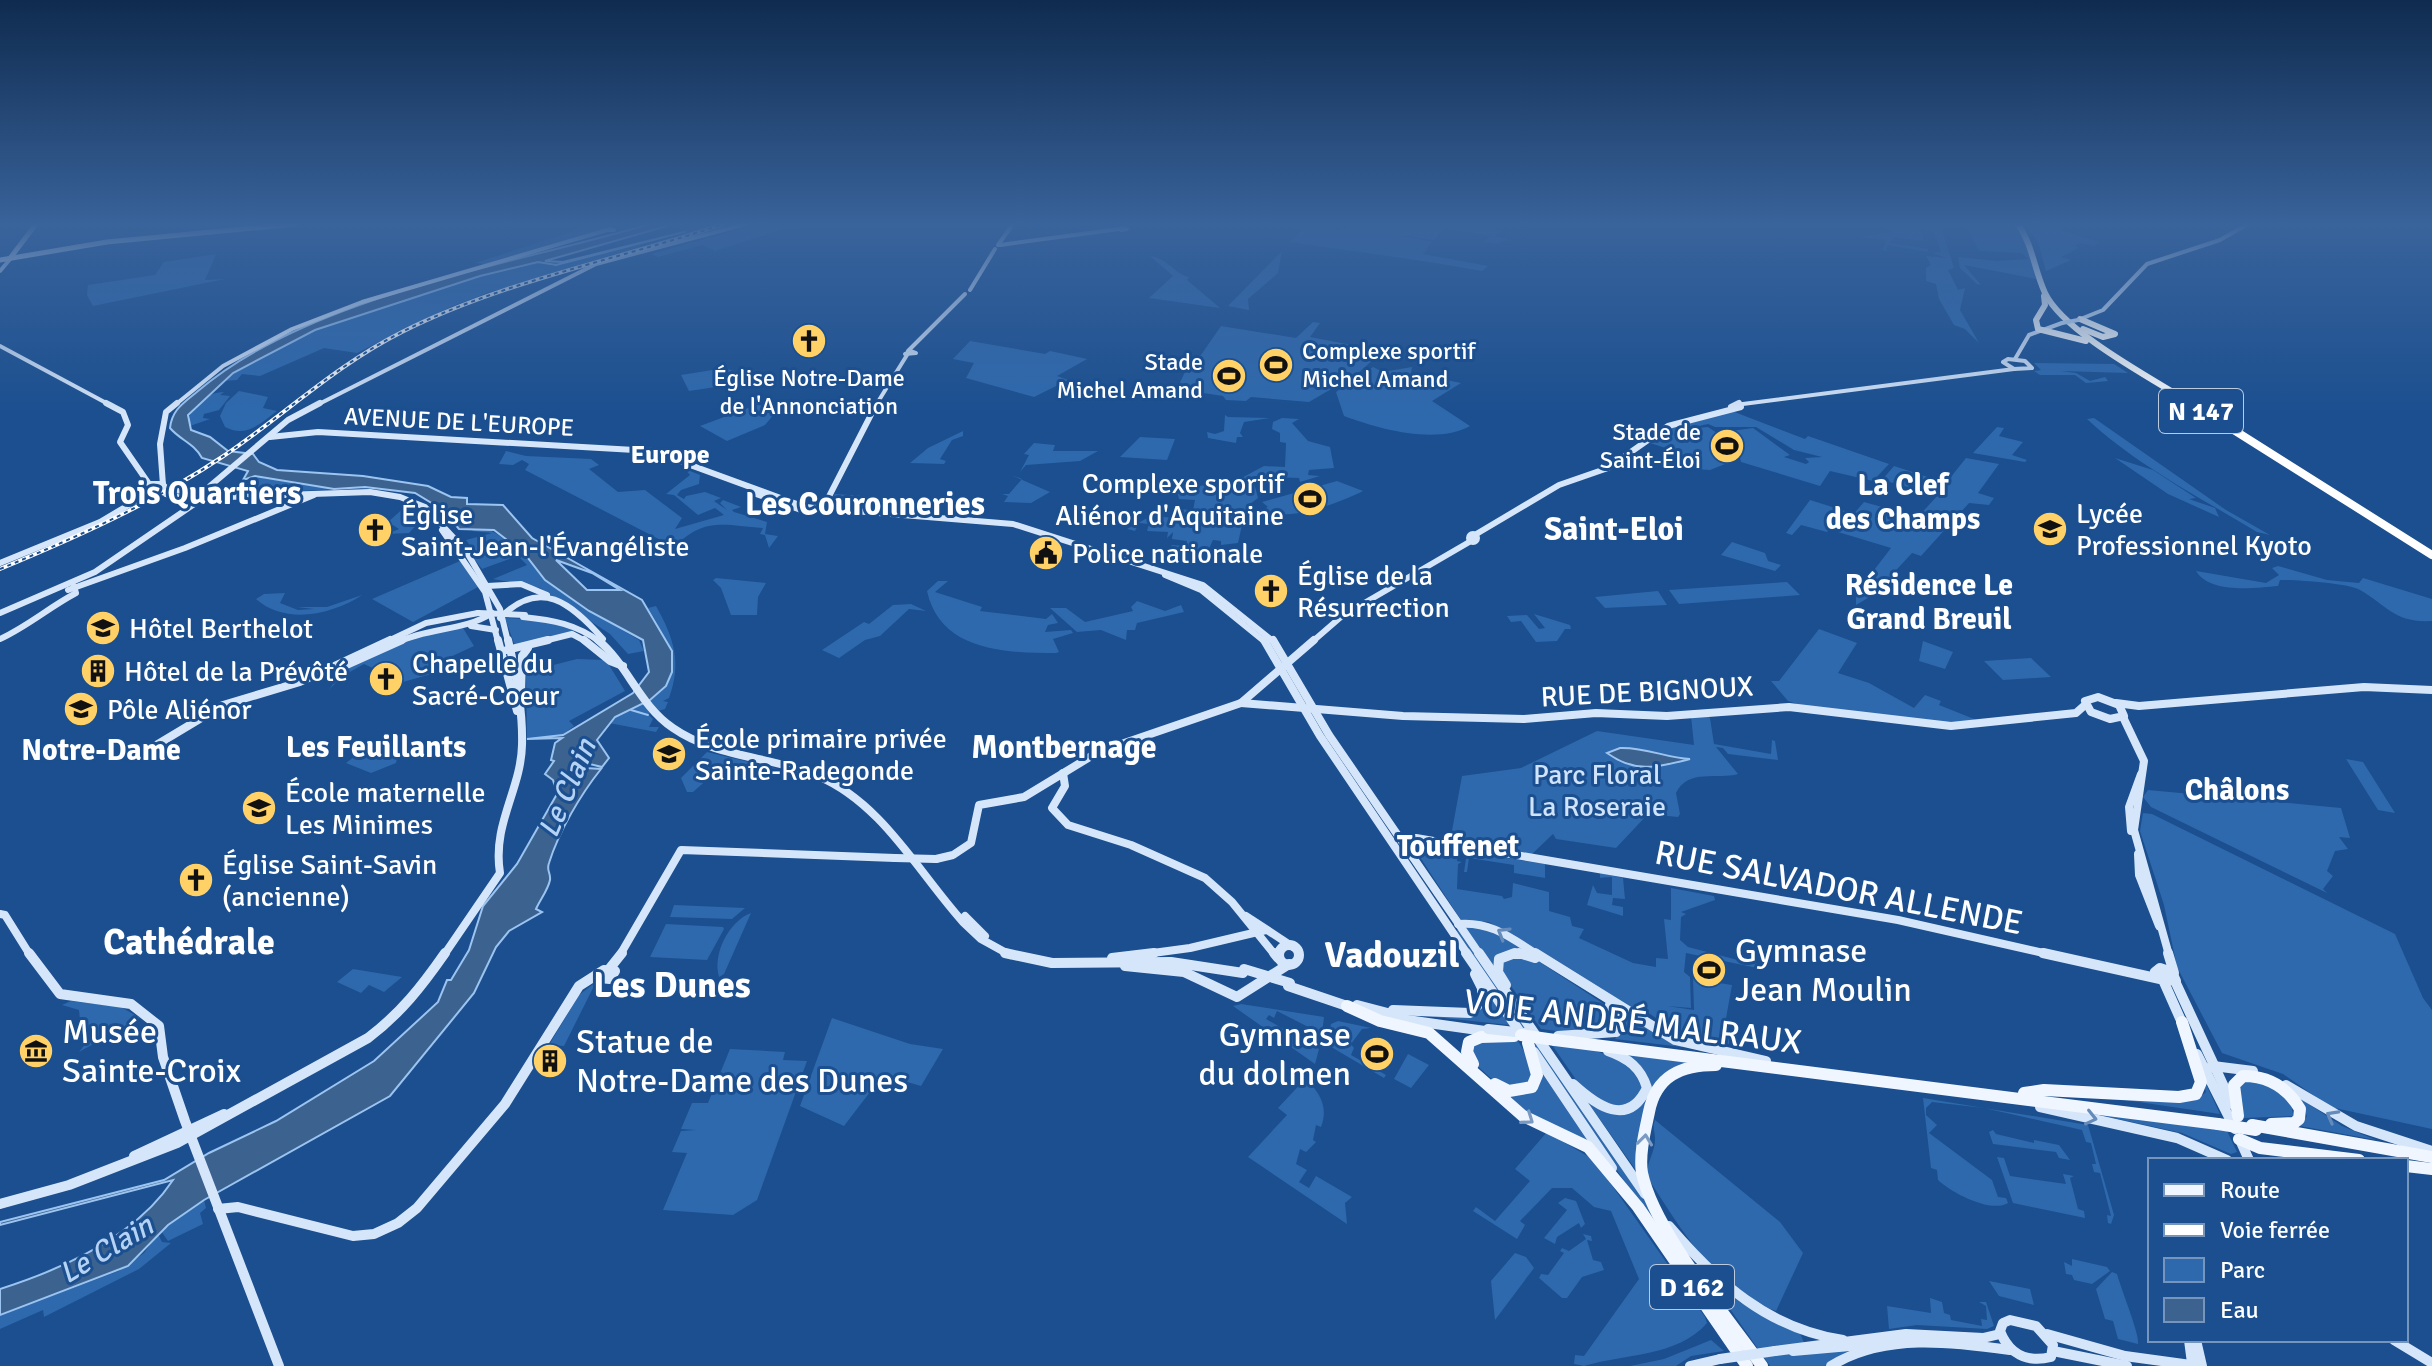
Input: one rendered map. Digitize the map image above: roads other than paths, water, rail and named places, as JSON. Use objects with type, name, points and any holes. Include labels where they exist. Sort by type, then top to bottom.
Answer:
[{"type":"highway","name":"N 147","points":[[2044,288],[2046,295],[2069,322],[2112,355],[2432,554]]},
{"type":"highway","name":"N 147","points":[[2048,288],[2065,320],[2432,554]]},
{"type":"highway","points":[[2046,295],[2045,305],[2036,320],[2041,327],[2112,355]]},
{"type":"highway","points":[[2065,320],[2095,335],[2115,334],[2081,319]]},
{"type":"highway","points":[[2081,319],[2117,332],[2114,349],[2134,366]]},
{"type":"main road","points":[[161,489],[160,444],[166,412],[223,366],[292,329],[362,302],[411,288]]},
{"type":"main road","points":[[73,587],[125,551],[196,491],[277,435],[292,418],[549,288]]},
{"type":"main road","points":[[821,511],[899,367],[971,288]]},
{"type":"main road","points":[[2023,358],[2027,337],[2041,327],[2081,319],[2103,310],[2124,288]]},
{"type":"main road","points":[[0,347],[114,404],[128,416],[128,425],[120,442],[125,453],[140,468],[144,479],[184,502],[315,493]]},
{"type":"main road","points":[[2004,367],[2003,360],[2023,358]]},
{"type":"main road","points":[[218,1209],[250,1210],[330,1232],[361,1236],[390,1228],[417,1208],[517,1088],[575,992],[606,972],[632,940],[681,850],[936,859],[956,853],[971,843],[979,805],[1024,797],[1098,752],[1241,703],[1342,616],[1559,485],[1608,468],[1668,426],[1761,402],[2004,367],[2032,368],[2023,358]]},
{"type":"main road","name":"AVENUE DE L'EUROPE","points":[[277,435],[299,433],[618,449],[668,455],[821,511]]},
{"type":"main road","name":"AVENUE DE L'EUROPE","points":[[618,449],[664,458],[801,510],[821,511]]},
{"type":"main road","points":[[0,639],[29,626],[54,595],[73,587],[120,557],[208,493],[221,476]]},
{"type":"main road","points":[[0,563],[161,489]]},
{"type":"main road","points":[[125,508],[161,489],[196,491],[223,497],[315,493],[392,495],[425,507],[466,551],[498,605],[511,650],[519,717]]},
{"type":"main road","points":[[0,612],[54,595],[251,521],[315,493]]},
{"type":"main road","name":"D 162","points":[[821,511],[1005,525],[1198,582],[1264,629],[1298,696],[1454,925],[1522,1016],[1660,1214],[1762,1366]]},
{"type":"main road","name":"D 162","points":[[1005,525],[1190,584],[1262,637],[1278,656]]},
{"type":"main road","points":[[486,586],[528,585],[595,629],[603,639]]},
{"type":"main road","points":[[486,586],[501,650],[514,669]]},
{"type":"main road","points":[[495,627],[502,616],[529,596],[542,596],[558,604]]},
{"type":"main road","points":[[334,669],[422,631],[481,622],[498,605]]},
{"type":"main road","name":"VOIE ANDRÉ MALRAUX","points":[[257,696],[280,692],[334,669],[416,628],[477,614]]},
{"type":"main road","name":"VOIE ANDRÉ MALRAUX","points":[[148,750],[219,707],[313,676],[414,627],[441,618],[477,614],[571,620],[603,639],[615,665],[623,666],[639,697],[653,713],[683,735],[803,769],[849,792],[897,837],[971,931],[996,949],[1039,962],[1163,961],[1244,971]]},
{"type":"main road","name":"VOIE ANDRÉ MALRAUX","points":[[524,616],[568,622],[610,652],[656,711],[686,732],[716,746],[805,766],[849,788],[882,816],[971,922],[996,944],[1041,958],[1180,959],[1244,971],[1363,1007],[1524,1039],[1554,1038]]},
{"type":"main road","points":[[461,625],[495,627]]},
{"type":"main road","points":[[501,650],[531,646],[551,637],[572,634],[610,652]]},
{"type":"main road","points":[[0,1204],[94,1176],[190,1133],[348,1051],[396,1017],[441,962],[472,910],[500,873],[496,849],[522,747],[514,669],[522,654],[531,646]]},
{"type":"main road","points":[[1278,656],[1296,656]]},
{"type":"main road","name":"D 162","points":[[1284,666],[1292,672],[1308,709]]},
{"type":"main road","points":[[2116,703],[2139,706],[2396,687],[2432,690]]},
{"type":"main road","points":[[515,691],[519,703]]},
{"type":"main road","points":[[1284,707],[1293,704],[1298,696]]},
{"type":"main road","name":"RUE DE BIGNOUX","points":[[1241,703],[1524,719],[1588,713],[1667,716],[1789,707],[1948,726],[2077,712],[2085,705],[2086,699],[2093,697],[2116,703]]},
{"type":"main road","points":[[2116,703],[2134,737],[2144,767],[2134,830],[2145,883],[2163,935]]},
{"type":"main road","points":[[2085,705],[2134,737]]},
{"type":"main road","points":[[2124,715],[2139,706]]},
{"type":"main road","name":"RUE DE BIGNOUX","points":[[2053,716],[2124,715]]},
{"type":"main road","points":[[1063,773],[1065,786],[1052,808],[1068,825],[1131,845],[1205,878],[1260,931],[1278,958],[1289,964]]},
{"type":"main road","points":[[1398,841],[1417,840]]},
{"type":"main road","name":"RUE SALVADOR ALLENDE","points":[[1398,841],[1431,841],[1898,920],[2147,977],[2165,977]]},
{"type":"main road","points":[[2024,1093],[2044,1090],[2179,1097],[2196,1094],[2201,1082],[2165,977],[2166,953],[2160,920],[2145,883]]},
{"type":"main road","points":[[0,914],[5,915],[40,971],[60,994],[131,1004],[155,1021],[160,1029],[163,1057],[196,1151],[279,1366]]},
{"type":"main road","points":[[1239,935],[1244,916]]},
{"type":"main road","points":[[1454,925],[1480,922],[1492,926],[1675,1040],[1772,1064]]},
{"type":"main road","name":"D 162","points":[[1454,925],[1459,942],[1745,1366]]},
{"type":"main road","points":[[1087,963],[1184,972],[1237,997],[1301,957],[1293,947],[1260,931],[1190,948],[1112,958]]},
{"type":"main road","points":[[1363,1007],[1438,1014],[1475,1010],[1482,1001],[1482,988],[1459,942]]},
{"type":"main road","points":[[1278,958],[1279,950],[1293,947]]},
{"type":"main road","points":[[1522,1016],[1497,966],[1499,959],[1509,953],[1532,956],[1612,1006],[1620,1016],[1619,1028],[1609,1035],[1554,1038]]},
{"type":"main road","name":"RUE SALVADOR ALLENDE","points":[[2094,964],[2165,977]]},
{"type":"main road","points":[[2165,977],[2239,1139],[2258,1158]]},
{"type":"main road","name":"VOIE ANDRÉ MALRAUX","points":[[1289,985],[1347,1006],[1398,1019],[2024,1093],[2218,1122]]},
{"type":"main road","points":[[1347,1006],[1380,1021],[1420,1029],[1442,1041],[1523,1116],[1588,1147],[1638,1207]]},
{"type":"main road","points":[[2182,1022],[2209,1068],[2249,1123]]},
{"type":"main road","points":[[1554,1038],[1626,1058],[1641,1071],[1647,1088],[1644,1097],[1631,1108],[1609,1110],[1589,1100],[1562,1074]]},
{"type":"main road","points":[[1474,1039],[1524,1039],[1537,1075],[1532,1087],[1525,1091],[1502,1089],[1468,1058],[1467,1047],[1474,1039]]},
{"type":"main road","points":[[1772,1064],[1685,1066],[1673,1071],[1656,1086],[1642,1168],[1660,1214],[1726,1290],[1754,1308],[1805,1332],[1843,1340]]},
{"type":"main road","name":"VOIE ANDRÉ MALRAUX","points":[[1772,1064],[2218,1122],[2249,1123],[2432,1157]]},
{"type":"main road","points":[[2209,1068],[2269,1076],[2358,1130],[2432,1157]]},
{"type":"main road","points":[[2249,1123],[2294,1123],[2299,1119],[2300,1109],[2294,1098],[2276,1084],[2257,1076],[2243,1076],[2233,1089],[2249,1123],[2258,1158]]},
{"type":"main road","points":[[1960,1089],[2177,1138],[2220,1157]]},
{"type":"main road","points":[[2258,1158],[2284,1151],[2342,1158]]},
{"type":"main road","points":[[2258,1158],[2284,1151]]},
{"type":"main road","points":[[2408,1166],[2432,1169]]},
{"type":"main road","points":[[2010,1350],[2000,1334],[2003,1323],[2012,1319],[2032,1323],[2047,1334],[2125,1356],[2197,1365],[2193,1342]]},
{"type":"main road","points":[[1805,1332],[1809,1348]]},
{"type":"main road","points":[[1809,1348],[1843,1340],[1926,1333],[1988,1337],[2000,1334]]},
{"type":"main road","points":[[2047,1334],[2053,1351]]},
{"type":"main road","points":[[2397,1342],[2432,1363]]},
{"type":"main road","points":[[1695,1364],[1775,1351],[1851,1344],[1935,1344],[2010,1350],[2022,1357],[2038,1359],[2048,1358],[2053,1351]]},
{"type":"main road","points":[[1831,1366],[1863,1350],[1935,1344]]},
{"type":"main road","points":[[2053,1351],[2127,1366]]},
{"type":"water","name":"Le Clain","points":[[412,288],[444,288],[315,330],[233,373],[188,415],[191,430],[210,437],[228,451],[253,454],[259,462],[277,470],[363,476],[428,486],[451,497],[467,498],[467,504],[503,505],[532,538],[642,600],[672,651],[672,672],[666,686],[650,700],[615,717],[597,740],[609,758],[602,767],[590,764],[584,768],[601,769],[571,813],[553,851],[548,866],[549,884],[536,909],[542,912],[509,931],[496,947],[474,993],[390,1096],[204,1200],[168,1225],[128,1266],[0,1315],[0,1289],[73,1260],[119,1234],[158,1200],[173,1180],[0,1225],[0,1222],[164,1180],[209,1153],[276,1121],[374,1061],[438,1002],[447,980],[451,980],[469,950],[483,906],[517,864],[557,794],[553,780],[545,774],[554,761],[551,760],[555,743],[562,738],[527,739],[563,735],[633,693],[649,672],[643,640],[589,611],[545,580],[524,553],[494,530],[459,529],[443,510],[415,493],[365,487],[334,489],[255,476],[243,480],[248,471],[202,458],[170,428],[173,416],[188,399],[244,358],[296,331],[353,307]],"holes":[[[556,560],[592,573],[620,590],[587,590]]]},
{"type":"water","points":[[1620,748],[1690,759],[1657,766],[1638,766],[1607,753]]},
{"type":"waterway","points":[[631,710],[648,715]]},
{"type":"railway","points":[[0,569],[114,518],[196,474],[378,345],[440,314],[512,288]]},
{"type":"place","name":"Église Notre-Dame de l'Annonciation","points":[[809,341]]},
{"type":"place","name":"Complexe sportif Michel Amand","points":[[1276,365]]},
{"type":"place","name":"Stade Michel Amand","points":[[1229,376]]},
{"type":"place","name":"Stade de Saint-Éloi","points":[[1727,446]]},
{"type":"place","name":"Complexe sportif Aliénor d'Aquitaine","points":[[1310,499]]},
{"type":"place","name":"Lycée Professionnel Kyoto","points":[[2050,529]]},
{"type":"place","name":"Église Saint-Jean-l'Évangéliste","points":[[375,530]]},
{"type":"place","name":"Police nationale","points":[[1046,553]]},
{"type":"place","name":"Église de la Résurrection","points":[[1271,591]]},
{"type":"place","name":"Hôtel Berthelot","points":[[103,628]]},
{"type":"place","name":"Hôtel de la Prévôté","points":[[98,671]]},
{"type":"place","name":"Chapelle du Sacré-Coeur","points":[[386,679]]},
{"type":"place","name":"Pôle Aliénor","points":[[81,709]]},
{"type":"place","name":"École primaire privée Sainte-Radegonde","points":[[669,754]]},
{"type":"place","name":"École maternelle Les Minimes","points":[[259,808]]},
{"type":"place","name":"Église Saint-Savin (ancienne)","points":[[196,880]]},
{"type":"place","name":"Gymnase Jean Moulin","points":[[1709,970]]},
{"type":"place","name":"Musée Sainte-Croix","points":[[36,1051]]},
{"type":"place","name":"Gymnase du dolmen","points":[[1377,1054]]},
{"type":"place","name":"Statue de Notre-Dame des Dunes","points":[[550,1061]]},
{"type":"district","name":"Europe","points":[[670,454]]},
{"type":"district","name":"Trois Quartiers","points":[[197,493]]},
{"type":"district","name":"La Clef des Champs","points":[[1903,502]]},
{"type":"district","name":"Les Couronneries","points":[[865,504]]},
{"type":"district","name":"Saint-Eloi","points":[[1614,529]]},
{"type":"district","name":"Résidence Le Grand Breuil","points":[[1929,602]]},
{"type":"district","name":"Les Feuillants","points":[[376,747]]},
{"type":"district","name":"Montbernage","points":[[1064,747]]},
{"type":"district","name":"Notre-Dame","points":[[101,750]]},
{"type":"district","name":"Châlons","points":[[2237,790]]},
{"type":"district","name":"Touffenet","points":[[1458,846]]},
{"type":"district","name":"Cathédrale","points":[[189,941]]},
{"type":"district","name":"Vadouzil","points":[[1392,954]]},
{"type":"district","name":"Les Dunes","points":[[672,984]]},
{"type":"park label","name":"Parc Floral La Roseraie","points":[[1597,790]]}]
